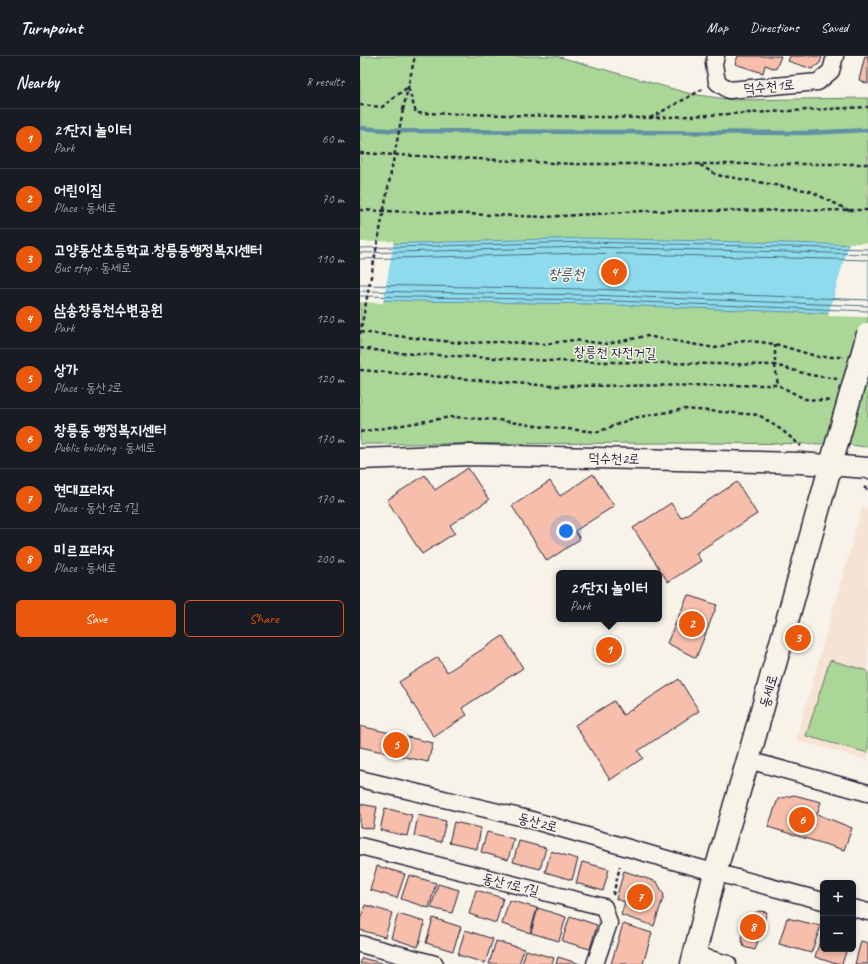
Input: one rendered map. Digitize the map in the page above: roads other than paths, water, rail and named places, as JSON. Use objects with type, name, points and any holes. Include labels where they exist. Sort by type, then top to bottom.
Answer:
[{"type":"main road","name":"동세로","points":[[694,959],[715,873],[832,466],[840,410],[868,334]]},
{"type":"street","name":"덕수천1로","points":[[716,56],[714,64],[717,82],[729,90],[818,82],[830,71],[835,56]]},
{"type":"street","name":"덕수천2로","points":[[360,459],[470,455],[800,463],[832,466],[866,477]]},
{"type":"street","points":[[748,760],[868,793]]},
{"type":"street","name":"동산2로","points":[[360,779],[528,819],[715,873],[820,900]]},
{"type":"street","name":"동산1로1길","points":[[360,846],[604,907],[609,923],[595,964]]},
{"type":"street","points":[[856,909],[868,912]]},
{"type":"street","points":[[360,944],[435,964]]},
{"type":"street","points":[[694,959],[728,964]]},
{"type":"water","name":"창릉천","points":[[587,238],[868,245],[868,315],[590,304],[360,300],[377,244]]},
{"type":"waterway","points":[[360,128],[399,131],[805,133],[868,130]]},
{"type":"place","name":"삼송창릉천수변공원","points":[[614,272]]},
{"type":"place","name":"어린이집","points":[[692,624]]},
{"type":"place","name":"고양동산초등학교.창릉동행정복지센터","points":[[798,638]]},
{"type":"place","name":"21단지 놀이터","points":[[609,650]]},
{"type":"place","name":"상가","points":[[396,745]]},
{"type":"place","name":"창릉동 행정복지센터","points":[[802,820]]},
{"type":"place","name":"현대프라자","points":[[640,897]]},
{"type":"place","name":"미르프라자","points":[[753,927]]}]
